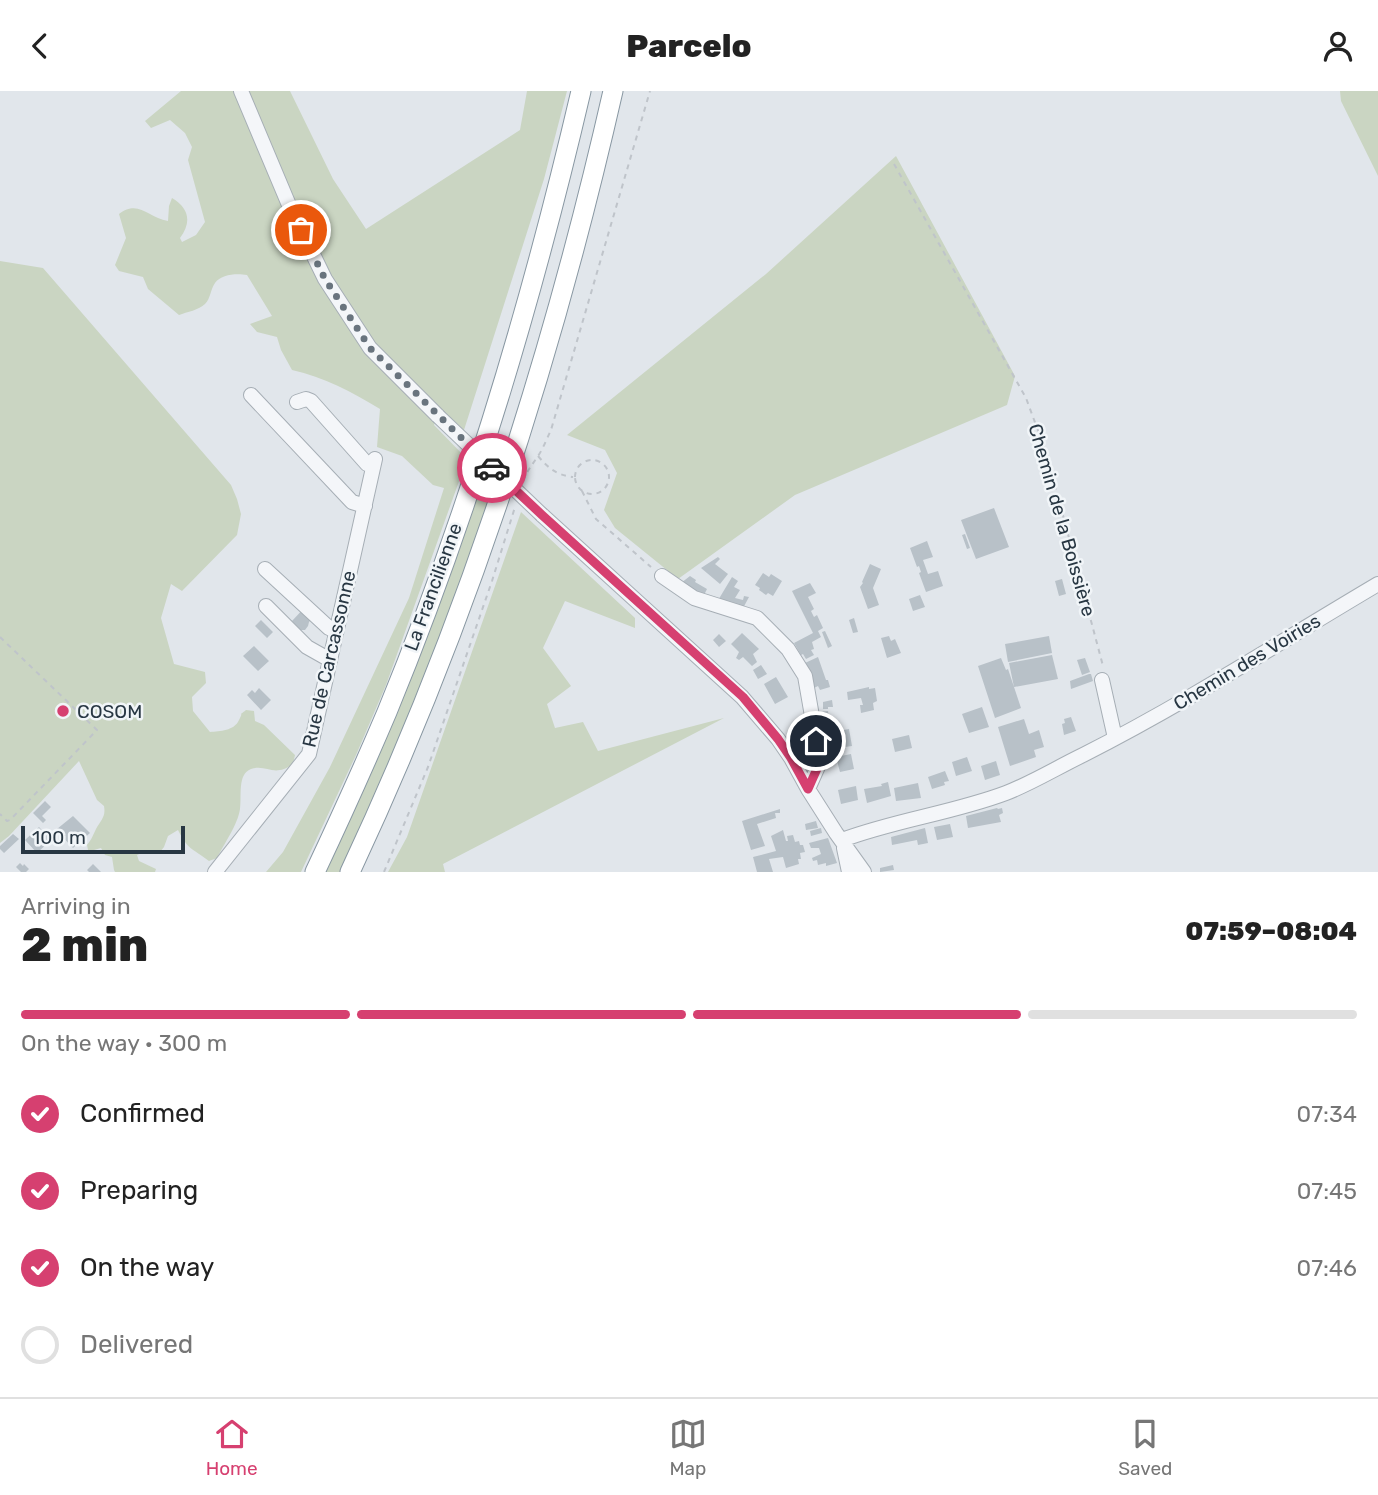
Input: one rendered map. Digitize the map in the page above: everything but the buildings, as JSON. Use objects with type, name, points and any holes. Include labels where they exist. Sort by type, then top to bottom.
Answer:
[{"type":"highway","name":"La Francilienne","points":[[315,872],[387,712],[490,427],[547,228],[581,91]]},
{"type":"highway","name":"La Francilienne","points":[[350,872],[415,724],[487,534],[552,328],[613,91]]},
{"type":"street","points":[[241,91],[289,205],[325,279],[370,348],[542,515],[743,697],[778,739],[836,833],[864,872]]},
{"type":"street","points":[[251,395],[352,502],[365,506]]},
{"type":"street","name":"Rue de Carcassonne","points":[[215,872],[309,754],[374,463],[367,464],[311,401],[306,399],[298,402]]},
{"type":"street","points":[[265,569],[329,628],[336,631]]},
{"type":"street","points":[[662,576],[694,598],[757,618],[788,649],[805,676],[820,762],[808,789]]},
{"type":"street","name":"Chemin des Voiries","points":[[842,840],[1008,792],[1115,739],[1378,584]]},
{"type":"street","points":[[266,606],[307,647],[330,660]]},
{"type":"street","points":[[1102,680],[1115,739]]},
{"type":"street","points":[[842,840],[849,872]]},
{"type":"path","name":"Chemin de la Boissière","points":[[894,164],[1030,407],[1062,508],[1106,676],[1102,680]]},
{"type":"path","points":[[538,456],[547,468],[558,475],[574,477]]},
{"type":"path","points":[[582,491],[593,494],[604,489],[609,479],[607,467],[598,460],[587,460],[578,466],[574,477],[578,487],[596,519],[662,576]]},
{"type":"path","points":[[0,637],[97,730],[10,820],[7,821],[0,814]]},
{"type":"green space","points":[[181,91],[290,91],[333,179],[366,229],[520,130],[527,91],[567,91],[544,179],[464,430],[441,409],[434,425],[467,459],[386,685],[301,872],[266,872],[283,852],[330,767],[409,598],[444,488],[433,485],[402,456],[377,447],[380,409],[338,386],[292,370],[277,337],[257,332],[250,324],[272,316],[247,275],[234,274],[221,278],[215,283],[205,304],[179,315],[148,289],[143,277],[119,271],[115,265],[126,238],[119,214],[126,210],[138,209],[168,221],[172,198],[182,206],[187,216],[180,238],[182,242],[196,235],[205,222],[188,160],[192,147],[185,133],[170,120],[151,128],[145,121]]},
{"type":"green space","points":[[1340,91],[1378,91],[1378,176],[1341,101]]},
{"type":"green space","points":[[896,156],[1015,376],[1007,405],[795,495],[678,579],[615,528],[604,510],[617,473],[605,450],[567,435],[766,274]]},
{"type":"green space","points":[[0,261],[43,268],[231,485],[237,499],[241,514],[237,535],[182,591],[171,584],[161,618],[174,664],[205,672],[206,683],[192,697],[193,711],[210,732],[230,728],[237,724],[246,710],[254,711],[255,721],[264,725],[295,755],[293,764],[281,770],[257,768],[247,772],[242,781],[237,821],[217,858],[209,861],[188,845],[178,830],[168,836],[160,852],[147,851],[137,855],[139,861],[156,869],[155,872],[115,872],[112,857],[105,855],[101,848],[88,850],[87,845],[103,818],[104,806],[97,800],[79,761],[0,843]]},
{"type":"green space","points":[[482,472],[498,487],[419,701],[343,872],[323,872]]},
{"type":"green space","points":[[521,512],[635,618],[635,628],[565,601],[543,648],[571,686],[547,704],[555,728],[583,722],[598,751],[724,718],[443,864],[445,872],[388,872],[407,837]]},
{"type":"way so far","points":[[301,230],[325,279],[370,348],[492,468]]},
{"type":"place","name":"COSOM","points":[[63,711]]},
{"type":"route","points":[[492,468],[743,697],[778,739],[808,789],[820,762],[816,741]]}]
